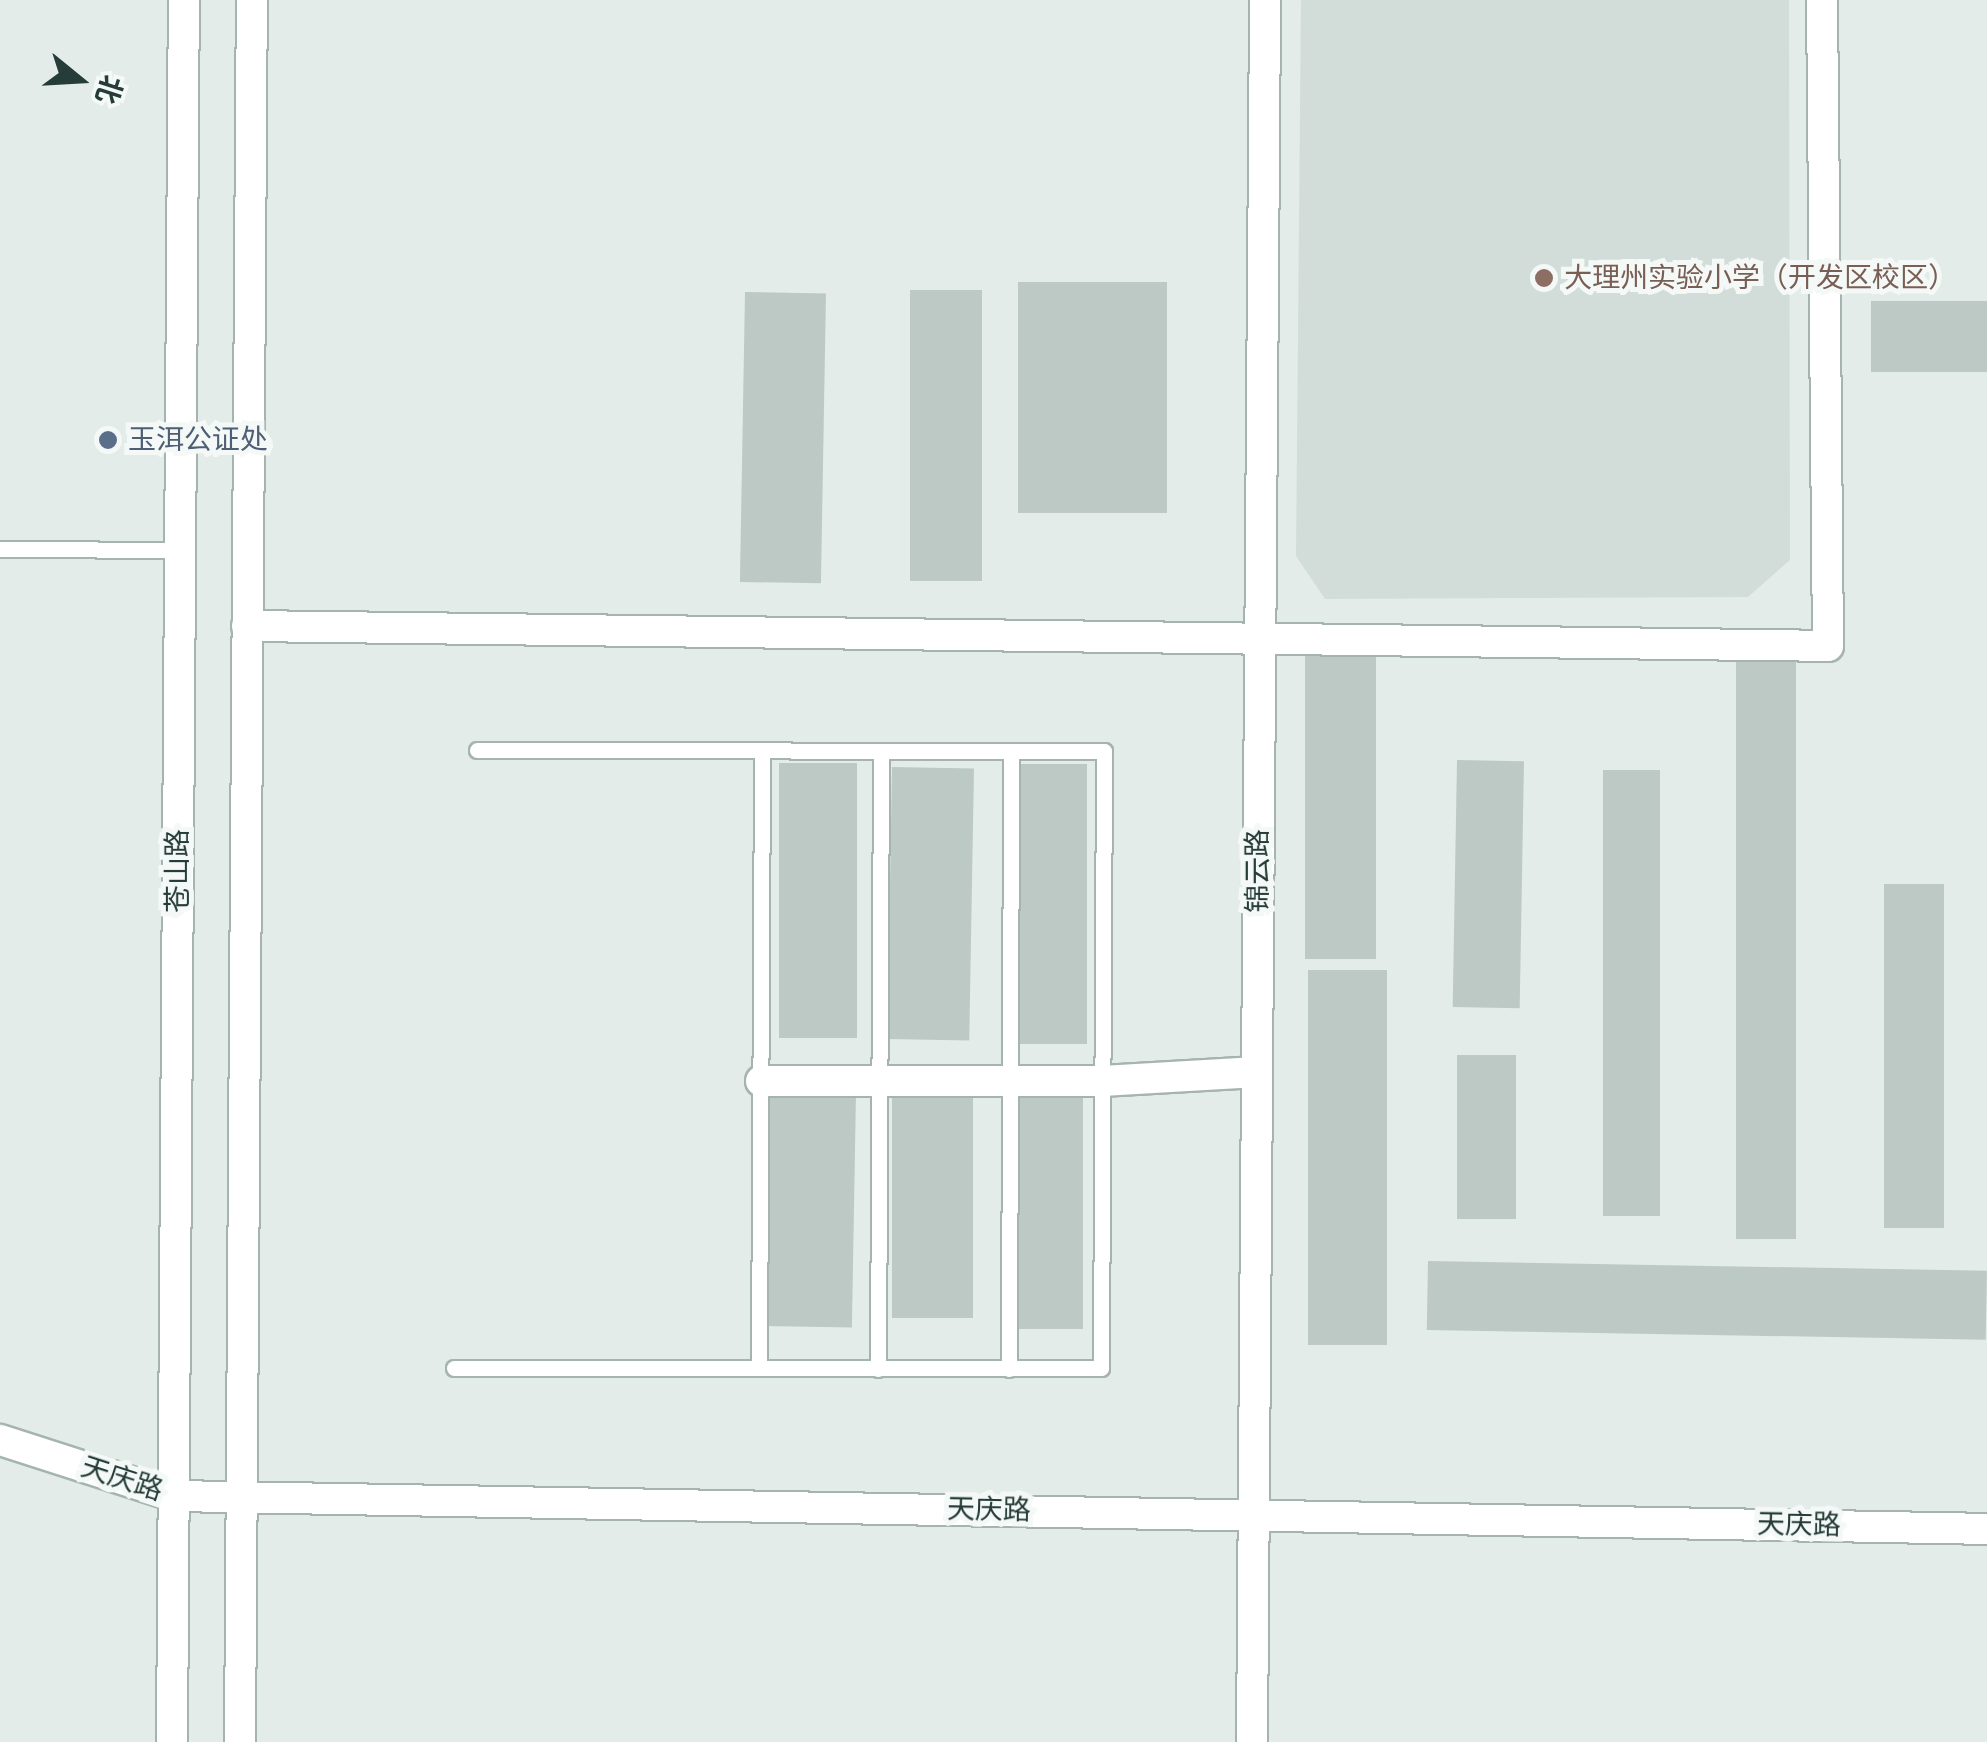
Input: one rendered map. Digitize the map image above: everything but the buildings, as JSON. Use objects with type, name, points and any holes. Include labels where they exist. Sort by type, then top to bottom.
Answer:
[{"type":"street","name":"苍山路","points":[[172,1742],[184,0]]},
{"type":"street","points":[[240,1742],[252,0]]},
{"type":"street","name":"锦云路","points":[[1252,1742],[1265,0]]},
{"type":"street","points":[[247,626],[1260,643],[1828,646],[1822,0]]},
{"type":"street","points":[[760,1080],[1102,1081],[1257,1072]]},
{"type":"street","name":"天庆路","points":[[0,1440],[174,1496],[1987,1528]]},
{"type":"lane","points":[[0,549],[180,550]]},
{"type":"lane","points":[[454,1368],[1101,1368],[1104,751],[478,750]]},
{"type":"lane","points":[[759,1368],[762,750]]},
{"type":"lane","points":[[878,1369],[880,750]]},
{"type":"lane","points":[[1009,1369],[1011,750]]},
{"type":"shaded area","name":"大理州实验小学（开发区校区）","points":[[1301,0],[1789,0],[1790,560],[1748,597],[1325,599],[1296,556]]},
{"type":"place","name":"大理州实验小学（开发区校区）","points":[[1544,278]]},
{"type":"place","name":"玉洱公证处","points":[[108,440]]}]
